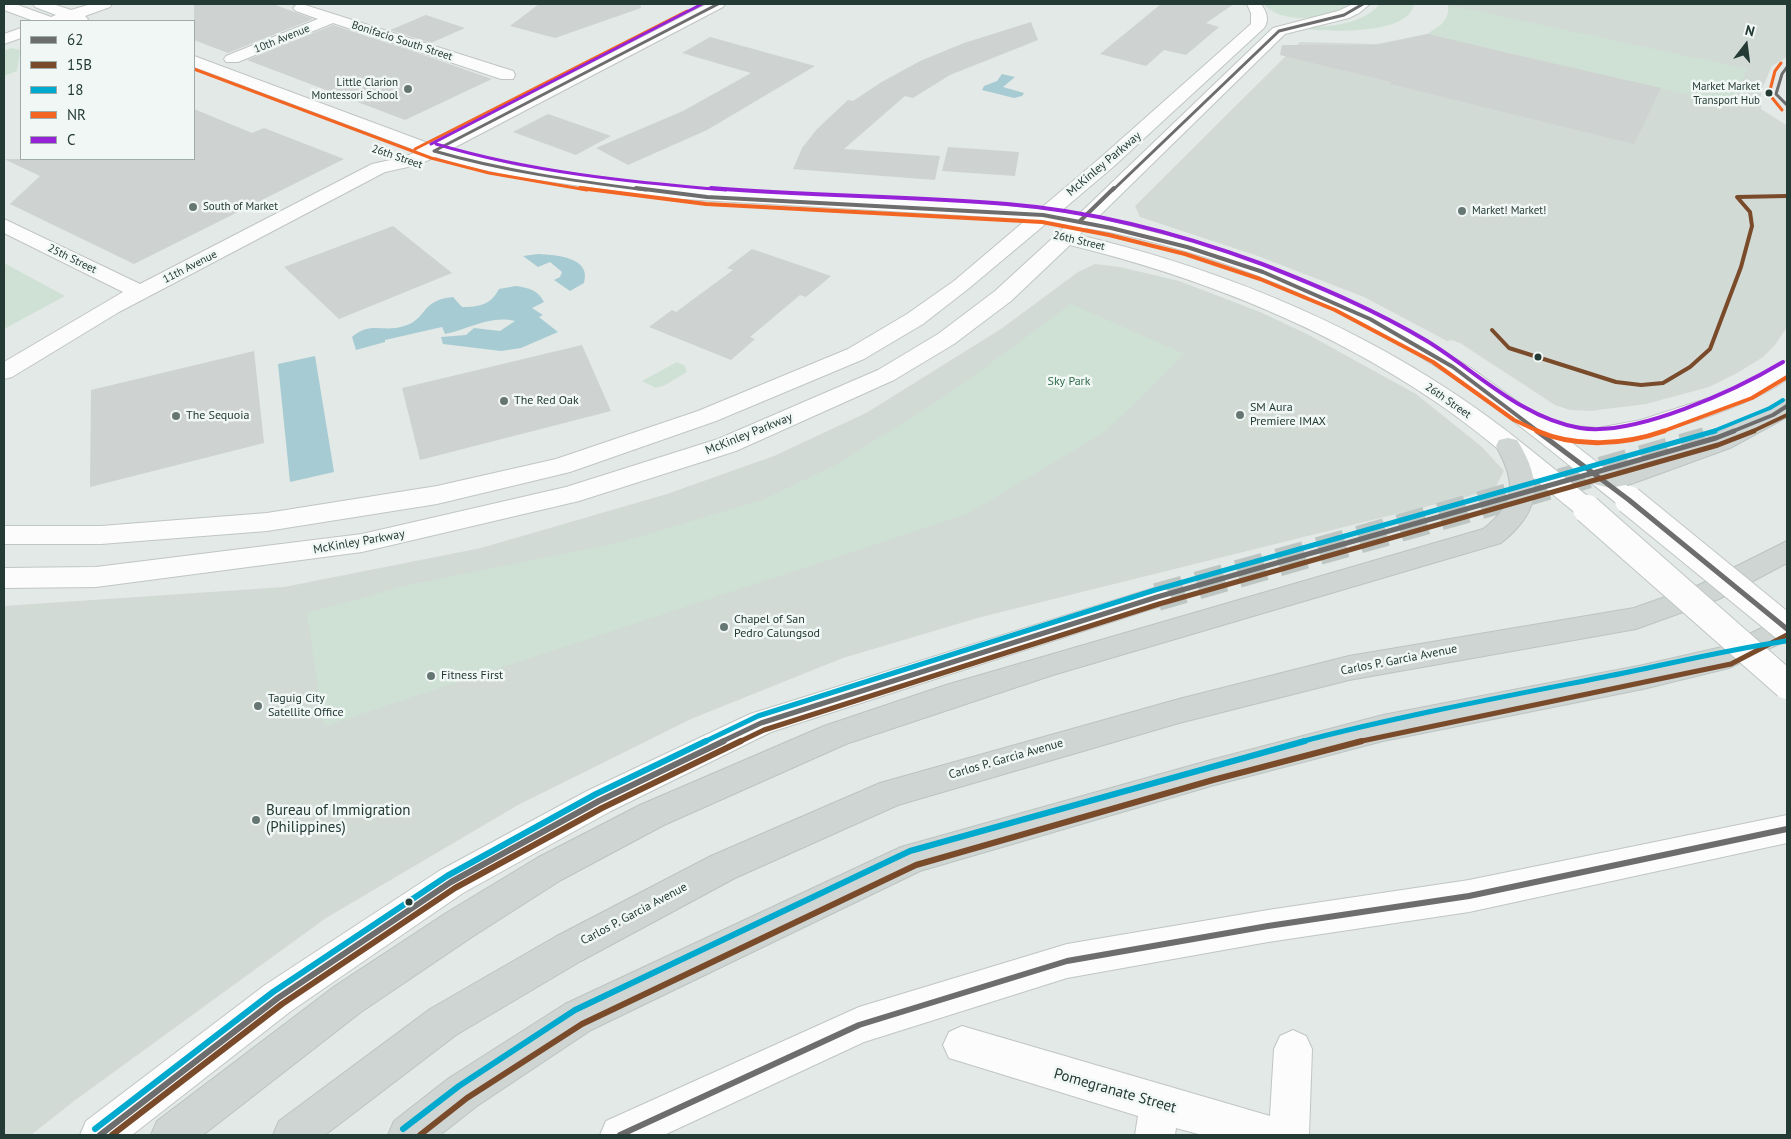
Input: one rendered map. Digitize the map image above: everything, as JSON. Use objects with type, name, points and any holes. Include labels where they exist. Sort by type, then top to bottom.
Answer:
[{"type":"main road","points":[[40,4],[83,20]]},
{"type":"main road","points":[[58,20],[105,4]]},
{"type":"main road","name":"11th Avenue","points":[[4,372],[140,292],[384,161],[411,152],[684,4]]},
{"type":"main road","name":"11th Avenue","points":[[411,152],[434,151],[718,4]]},
{"type":"main road","name":"McKinley Parkway","points":[[6,581],[96,576],[372,542],[570,495],[727,445],[886,375],[946,339],[1003,296],[1279,31],[1290,26],[1320,21],[1347,13],[1363,4]]},
{"type":"main road","points":[[4,5],[43,20]]},
{"type":"main road","points":[[1254,5],[1276,16],[1320,21]]},
{"type":"main road","name":"McKinley Parkway","points":[[4,535],[101,534],[267,522],[437,495],[561,466],[641,440],[708,416],[856,354],[915,320],[961,285],[1106,164],[1259,26],[1259,13],[1254,5]]},
{"type":"main road","name":"Bonifacio South Street","points":[[298,7],[505,75]]},
{"type":"main road","name":"10th Avenue","points":[[232,60],[342,21]]},
{"type":"main road","points":[[4,39],[20,33]]},
{"type":"main road","name":"26th Street","points":[[195,61],[411,152],[454,175],[596,199],[694,212],[939,220],[1026,229],[1073,229],[1187,247],[1263,272],[1338,303],[1437,356],[1518,414],[1629,500],[1787,628]]},
{"type":"main road","name":"26th Street","points":[[195,78],[384,161]]},
{"type":"main road","name":"26th Street","points":[[434,151],[476,163],[590,184],[707,197],[1043,215],[1073,229],[1149,258],[1200,274],[1299,314],[1397,366],[1446,398],[1587,509],[1787,685]]},
{"type":"main road","name":"25th Street","points":[[4,225],[140,292]]},
{"type":"main road","points":[[1518,414],[1551,429],[1582,436],[1608,435],[1652,427],[1749,391],[1787,368]]},
{"type":"main road","points":[[1599,477],[1610,479],[1622,478],[1721,442],[1787,407]]},
{"type":"main road","points":[[171,1135],[280,1049],[388,972],[549,869],[652,815],[835,735],[946,697],[1492,536],[1512,522],[1522,500],[1523,478],[1516,458],[1508,446]]},
{"type":"main road","name":"Carlos P. Garcia Avenue","points":[[293,1135],[443,1022],[568,949],[723,867],[891,793],[1112,729],[1349,668],[1636,618],[1708,592],[1782,552]]},
{"type":"main road","points":[[100,1135],[278,998],[451,882],[599,801],[761,723],[1157,597]]},
{"type":"main road","points":[[408,1135],[463,1092],[578,1017],[913,858],[1211,773],[1383,728],[1643,677],[1729,657],[1787,628]]},
{"type":"main road","points":[[620,1135],[859,1025],[1067,961],[1268,926],[1469,896],[1787,829]]},
{"type":"main road","name":"Pomegranate Street","points":[[962,1045],[1157,1120],[1268,1135]]},
{"type":"main road","points":[[1289,1135],[1293,1049]]},
{"type":"shaded area","name":"Market! Market!","points":[[1448,4],[1787,4],[1787,57],[1772,66],[1761,91],[1761,109],[1786,125],[1787,132],[1787,327],[1775,345],[1763,357],[1709,387],[1646,404],[1590,411],[1570,410],[1555,405],[1460,343],[1452,340],[1447,341],[1364,297],[1258,256],[1140,217],[1135,206],[1300,42],[1377,44],[1427,34],[1440,26],[1448,17]]},
{"type":"shaded area","points":[[1095,264],[1120,267],[1179,281],[1260,312],[1307,334],[1416,394],[1482,447],[1504,471],[1495,488],[981,617],[843,658],[691,719],[518,805],[326,918],[74,1101],[31,1135],[4,1135],[4,606],[284,587],[481,548],[667,494],[774,456],[866,413],[1001,329],[1078,272]]},
{"type":"green space","points":[[1264,4],[1348,4],[1329,14],[1305,18],[1282,15],[1272,11]]},
{"type":"green space","points":[[1380,4],[1414,4],[1408,15],[1396,23],[1380,27],[1341,31],[1294,28],[1328,26],[1352,21],[1372,12]]},
{"type":"green space","points":[[1449,5],[1747,69],[1733,105],[1428,34],[1443,22]]},
{"type":"green space","points":[[11,48],[20,50],[17,71],[4,76],[4,51]]},
{"type":"green space","points":[[4,263],[65,296],[4,329]]},
{"type":"green space","name":"Sky Park","points":[[1071,304],[1184,354],[1106,431],[967,514],[324,726],[307,613],[409,585],[622,542],[762,500],[834,466],[946,396]]},
{"type":"green space","points":[[677,362],[685,366],[687,372],[665,385],[656,388],[642,381]]},
{"type":"water","points":[[1002,74],[1015,77],[1003,87],[1024,93],[1022,96],[1014,98],[982,90],[984,86],[997,81]]},
{"type":"water","points":[[538,254],[563,257],[578,263],[583,268],[585,274],[584,283],[570,291],[554,280],[560,277],[562,272],[550,262],[538,267],[523,256]]},
{"type":"water","points":[[516,286],[529,289],[539,295],[544,302],[532,308],[543,315],[539,317],[558,332],[521,348],[501,351],[443,344],[441,337],[466,335],[474,328],[500,331],[515,321],[497,320],[480,323],[445,334],[442,327],[385,340],[385,342],[356,350],[352,337],[359,332],[371,328],[397,328],[404,326],[417,319],[429,306],[442,299],[453,297],[462,307],[479,306],[492,299],[499,289]]},
{"type":"water","points":[[315,356],[334,472],[290,482],[278,364]]},
{"type":"building","points":[[194,4],[273,4],[313,19],[228,53],[195,40]]},
{"type":"building","points":[[539,4],[640,4],[641,8],[555,38],[510,26]]},
{"type":"building","points":[[1161,4],[1234,4],[1206,23],[1219,27],[1186,55],[1164,50],[1146,66],[1100,54]]},
{"type":"building","points":[[426,15],[465,28],[431,43],[390,30]]},
{"type":"building","points":[[1031,22],[1038,40],[950,75],[913,98],[905,96],[844,149],[940,156],[935,180],[793,169],[802,148],[817,129],[848,100],[853,101],[880,83],[920,61],[964,43]]},
{"type":"building","points":[[333,25],[492,79],[405,120],[247,60]]},
{"type":"building","points":[[1428,34],[1661,88],[1634,144],[1280,55],[1282,45],[1377,45]]},
{"type":"building","points":[[710,37],[815,66],[707,130],[628,165],[596,148],[683,111],[751,73],[682,53]]},
{"type":"building","points":[[195,109],[252,133],[264,128],[344,159],[134,264],[10,204],[40,176],[4,159],[195,160]]},
{"type":"building","points":[[548,114],[611,136],[576,155],[513,132]]},
{"type":"building","points":[[948,147],[1019,152],[1015,176],[942,171]]},
{"type":"building","points":[[393,226],[452,273],[339,319],[284,267]]},
{"type":"building","points":[[752,249],[831,276],[806,297],[800,295],[750,337],[755,339],[731,360],[649,327],[672,310],[676,312],[733,270],[727,268]]},
{"type":"building","name":"The Red Oak","points":[[582,345],[611,411],[420,460],[402,388]]},
{"type":"building","name":"The Sequoia","points":[[254,351],[264,443],[90,487],[91,390]]},
{"type":"tunnel","points":[[1157,597],[1706,441]]},
{"type":"transit line","name":"C","points":[[431,144],[702,4]]},
{"type":"transit line","name":"62","points":[[434,151],[718,4]]},
{"type":"transit line","name":"62","points":[[1080,221],[1279,31],[1344,15],[1363,4]]},
{"type":"transit line","name":"NR","points":[[415,149],[687,11]]},
{"type":"transit line","name":"NR","points":[[1781,63],[1775,71],[1769,94],[1782,110]]},
{"type":"transit line","name":"62","points":[[1787,67],[1782,74],[1776,94],[1787,105]]},
{"type":"transit line","name":"NR","points":[[195,69],[431,158],[489,173],[589,190],[706,204],[1042,222],[1109,235],[1185,254],[1260,279],[1335,310],[1433,362],[1514,420],[1549,436],[1581,443],[1609,442],[1655,434],[1752,398],[1787,377]]},
{"type":"transit line","name":"C","points":[[436,144],[508,162],[634,181],[741,191],[1008,204],[1060,211],[1162,233],[1212,247],[1261,264],[1357,305],[1431,344],[1531,411],[1564,424],[1582,428],[1613,428],[1646,421],[1738,388],[1783,362]]},
{"type":"transit line","name":"62","points":[[434,151],[468,161],[590,183],[707,197],[1043,215],[1111,228],[1187,247],[1263,272],[1370,319],[1453,367],[1629,500],[1787,629]]},
{"type":"transit line","name":"15B","points":[[1492,330],[1509,348],[1616,382],[1641,385],[1663,383],[1690,367],[1710,349],[1741,267],[1752,226],[1750,212],[1737,197],[1751,195],[1787,196]]},
{"type":"transit line","name":"18","points":[[95,1129],[273,992],[447,876],[596,794],[758,716],[1155,590],[1714,431],[1770,408],[1783,400]]},
{"type":"transit line","name":"62","points":[[100,1135],[278,998],[451,882],[599,801],[761,723],[1157,597],[1716,438],[1773,415],[1787,406]]},
{"type":"transit line","name":"15B","points":[[112,1135],[282,1004],[455,888],[602,808],[764,730],[1159,604],[1718,445],[1776,422],[1787,415]]},
{"type":"transit line","name":"15B","points":[[420,1135],[467,1098],[582,1024],[916,865],[1213,780],[1385,735],[1644,684],[1731,664],[1787,635]]},
{"type":"transit line","name":"18","points":[[403,1129],[459,1086],[575,1010],[910,851],[1209,766],[1381,721],[1641,670],[1727,650],[1786,641]]},
{"type":"transit line","name":"62","points":[[620,1135],[859,1025],[1067,961],[1268,926],[1469,896],[1787,829]]},
{"type":"place","name":"Little Clarion Montessori School","points":[[408,89]]},
{"type":"place","name":"Market Market Transport Hub","points":[[1769,93]]},
{"type":"place","name":"South of Market","points":[[193,207]]},
{"type":"place","name":"Market! Market!","points":[[1462,211]]},
{"type":"place","name":"The Red Oak","points":[[504,401]]},
{"type":"place","name":"SM Aura Premiere IMAX","points":[[1240,415]]},
{"type":"place","name":"The Sequoia","points":[[176,416]]},
{"type":"place","name":"Chapel of San Pedro Calungsod","points":[[724,627]]},
{"type":"place","name":"Fitness First","points":[[431,676]]},
{"type":"place","name":"Taguig City Satellite Office","points":[[258,706]]},
{"type":"place","name":"Bureau of Immigration (Philippines)","points":[[256,820]]}]
